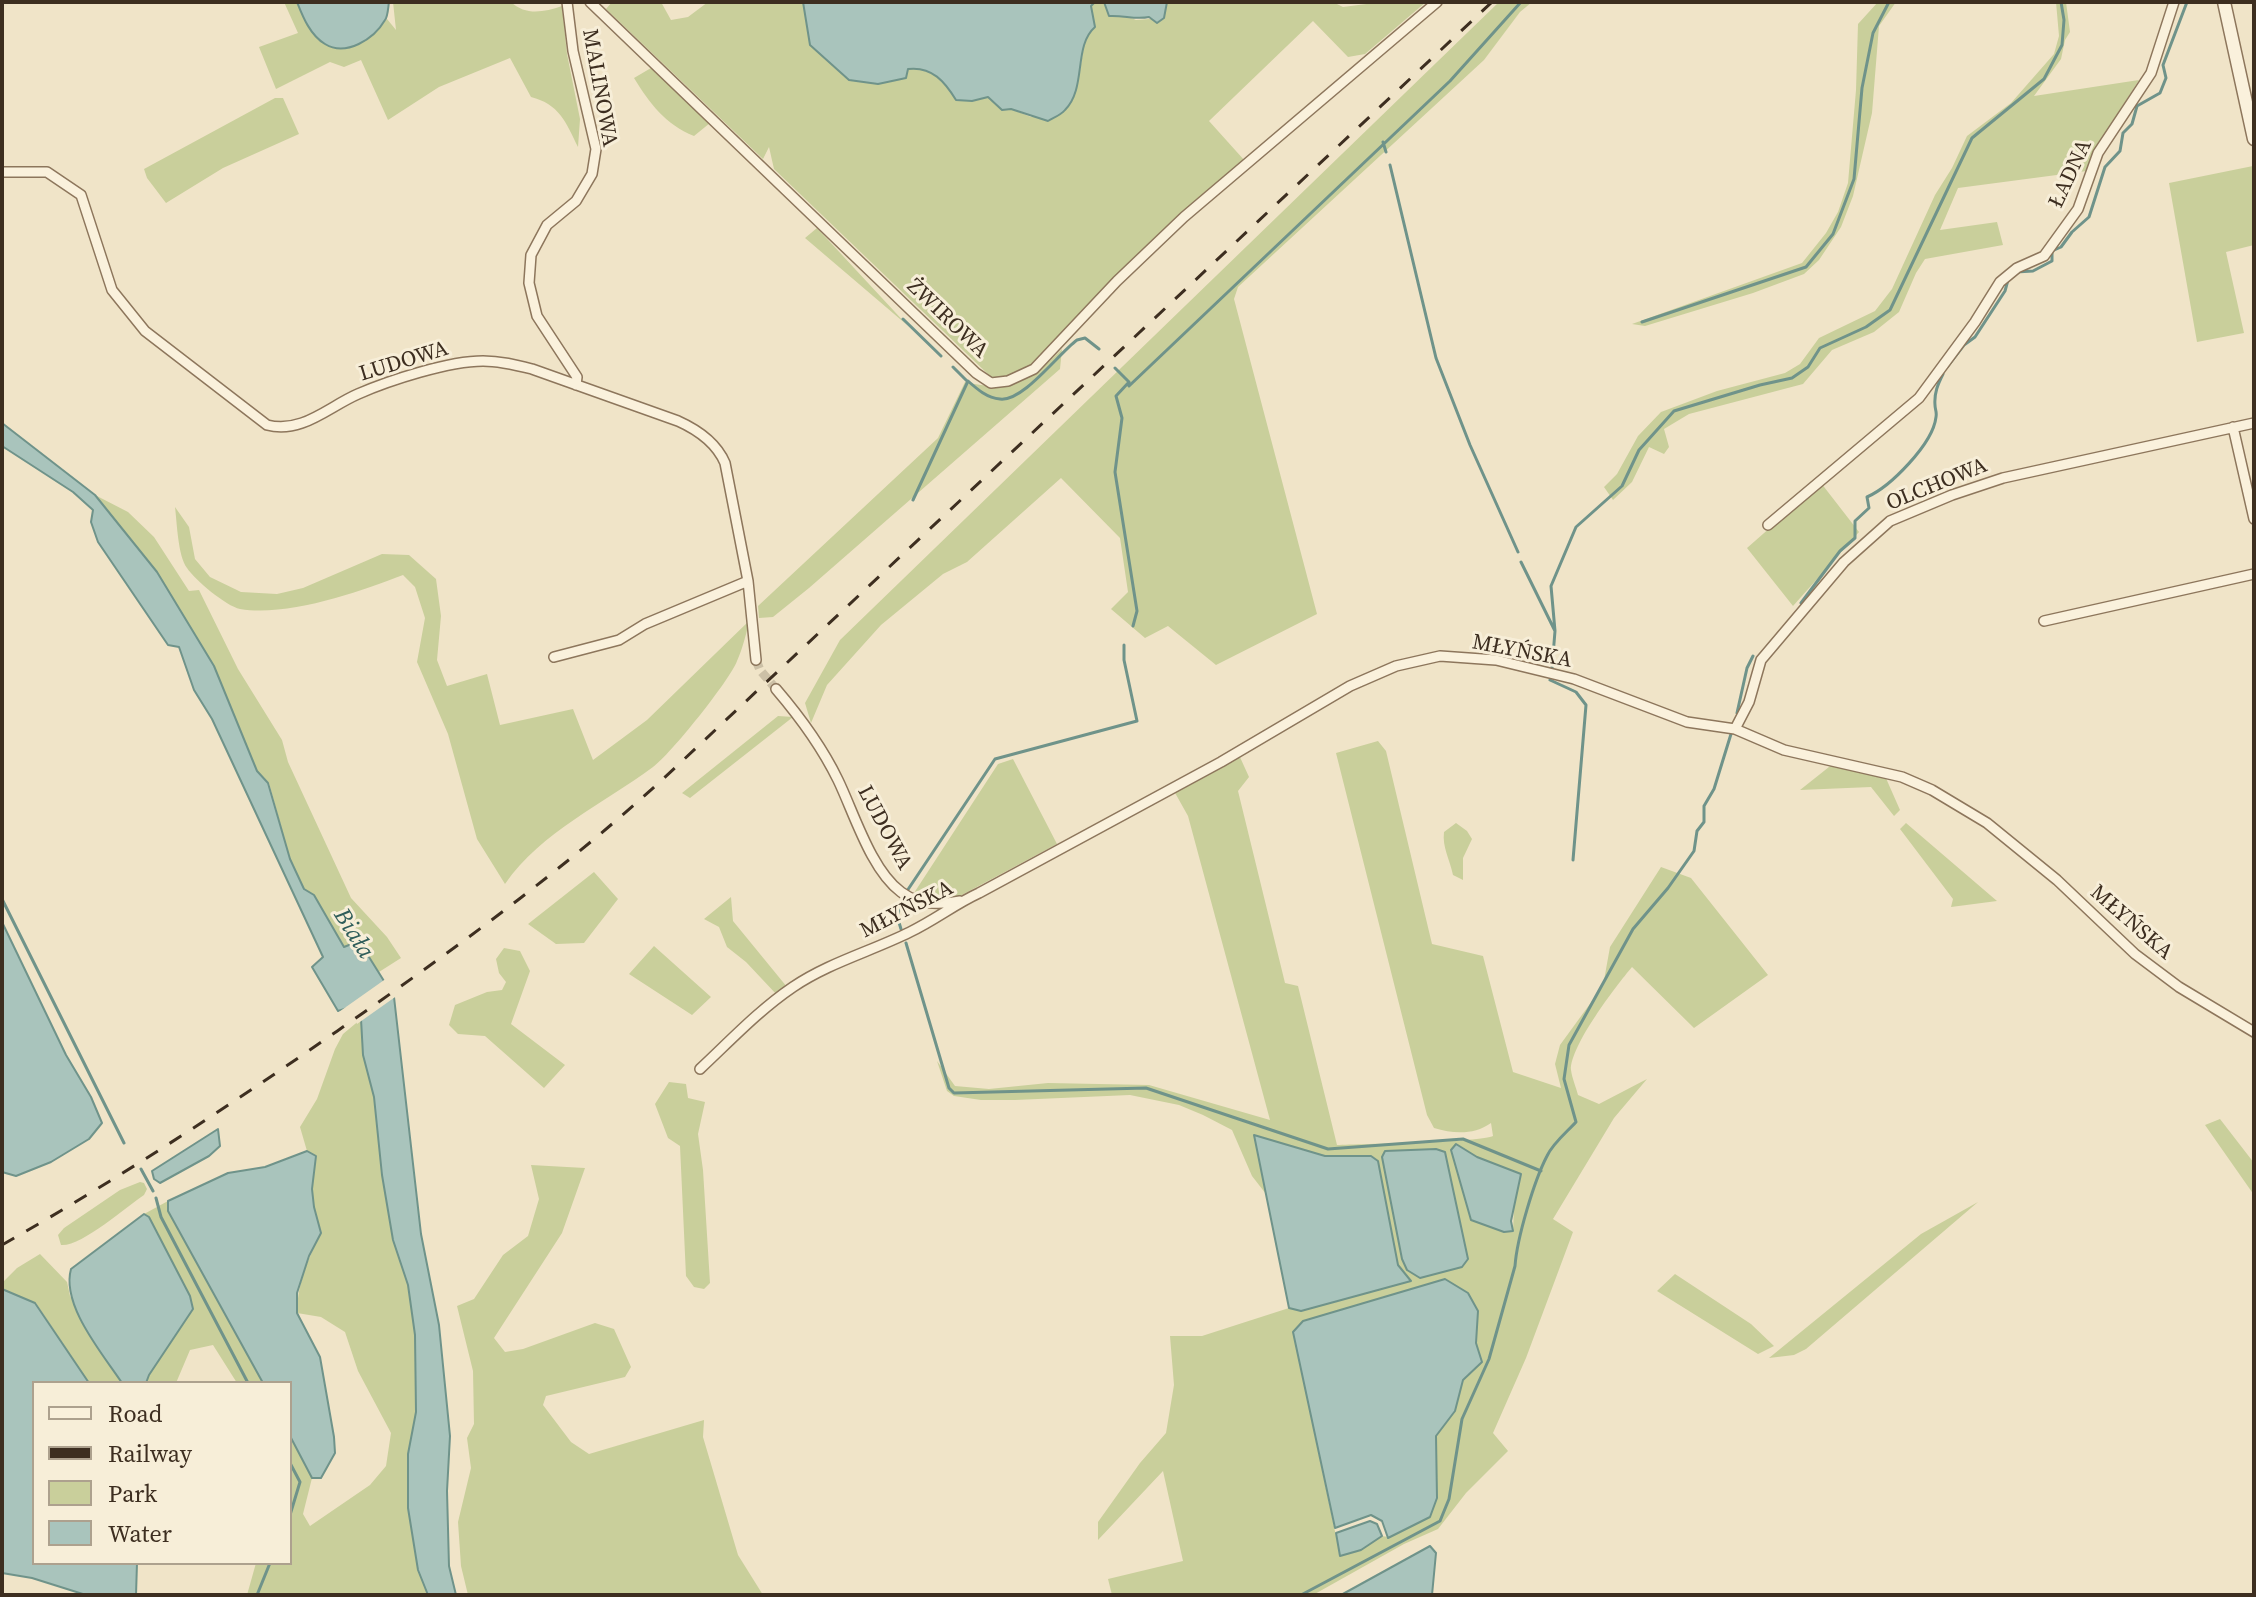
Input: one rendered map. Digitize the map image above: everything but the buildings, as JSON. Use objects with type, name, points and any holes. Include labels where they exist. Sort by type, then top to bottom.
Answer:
[{"type":"street","name":"MALINOWA","points":[[567,2],[573,51],[596,149],[592,174],[576,201],[547,225],[531,255],[529,283],[537,316],[577,377],[576,385]]},
{"type":"street","name":"ŻWIROWA","points":[[590,2],[976,373],[991,383],[1000,383],[1034,369],[1117,281],[1184,217],[1437,2]]},
{"type":"street","name":"ŁADNA","points":[[1768,525],[1919,398],[1975,322],[2000,282],[2017,268],[2044,256],[2078,209],[2098,153],[2151,73],[2174,2]]},
{"type":"street","points":[[2224,2],[2254,139]]},
{"type":"street","name":"LUDOWA","points":[[2,172],[47,172],[81,195],[112,290],[145,331],[267,425],[282,428],[302,424],[367,391],[463,363],[481,361],[509,363],[688,425],[715,446],[728,475],[748,581],[756,660]]},
{"type":"street","name":"OLCHOWA","points":[[1735,729],[1749,702],[1761,660],[1844,562],[1890,521],[2003,478],[2254,423]]},
{"type":"street","points":[[2233,427],[2254,519]]},
{"type":"street","points":[[2044,621],[2254,574]]},
{"type":"street","points":[[554,657],[619,640],[645,624],[748,581]]},
{"type":"street","name":"MŁYŃSKA","points":[[700,1069],[793,987],[911,932],[954,908],[960,901],[1180,784],[1350,686],[1396,666],[1440,656],[1496,660],[1558,676],[1687,722],[1735,729],[1784,750],[1902,777],[1932,790],[1999,833],[2057,880],[2135,954],[2179,987],[2254,1032]]},
{"type":"street","name":"LUDOWA","points":[[776,689],[802,721],[828,762],[878,864],[895,887],[918,901],[934,904],[960,901]]},
{"type":"green space","points":[[284,2],[297,2],[307,25],[368,39],[387,19],[396,30],[393,2],[511,2],[535,12],[562,6],[567,54],[580,119],[578,147],[555,109],[531,97],[510,58],[439,87],[388,120],[361,60],[344,67],[330,62],[276,89],[259,47],[298,33]]},
{"type":"green space","points":[[612,2],[661,2],[671,20],[688,17],[708,2],[803,2],[849,80],[878,84],[905,78],[907,69],[924,70],[942,81],[957,100],[972,101],[988,97],[1002,110],[1011,109],[1031,117],[1077,88],[1091,5],[1095,2],[1106,3],[1109,16],[1124,15],[1136,20],[1164,18],[1167,2],[1333,2],[1343,7],[1382,2],[1426,2],[1365,54],[1348,57],[1313,21],[1209,121],[1245,161],[1183,212],[1114,278],[1031,365],[1007,376],[992,378],[774,169],[769,147],[763,159],[606,9]]},
{"type":"green space","points":[[1499,2],[1532,2],[1520,12],[1484,60],[1238,287],[1234,299],[1317,614],[1216,665],[1168,626],[1145,638],[1111,609],[1128,592],[1120,538],[1061,478],[967,562],[943,574],[881,625],[827,685],[811,723],[805,703],[840,640]]},
{"type":"green space","points":[[1878,2],[1896,2],[1879,26],[1872,113],[1853,196],[1841,227],[1819,260],[1804,274],[1753,293],[1645,326],[1632,324],[1802,263],[1826,233],[1838,212],[1848,183],[1858,24]]},
{"type":"green space","points":[[2056,2],[2066,2],[2070,32],[2061,59],[2034,96],[2139,80],[2094,151],[2087,171],[1958,188],[1940,230],[1997,222],[2003,245],[1925,259],[1899,312],[1874,332],[1832,350],[1803,384],[1689,414],[1664,429],[1669,447],[1664,454],[1649,447],[1632,482],[1613,500],[1604,487],[1617,474],[1638,436],[1661,412],[1717,391],[1785,373],[1800,364],[1819,338],[1875,311],[1892,289],[1935,195],[1967,136],[2011,103],[2054,54],[2059,36]]},
{"type":"green space","points":[[651,68],[710,123],[694,136],[666,119],[652,105],[634,78]]},
{"type":"green space","points":[[275,98],[283,98],[299,134],[223,168],[166,203],[144,169]]},
{"type":"green space","points":[[2253,166],[2254,245],[2226,252],[2244,333],[2197,342],[2169,183]]},
{"type":"green space","points":[[817,228],[907,325],[805,238]]},
{"type":"green space","points":[[1062,349],[1060,369],[809,588],[773,617],[759,618],[758,606],[938,438],[965,382],[995,386],[1019,382],[1040,369]]},
{"type":"green space","points":[[1821,483],[1859,532],[1793,606],[1747,548]]},
{"type":"green space","points":[[95,495],[128,512],[154,537],[189,591],[199,590],[238,669],[282,740],[288,762],[351,898],[387,937],[401,958],[379,972],[359,941],[344,947],[314,895],[304,889],[290,859],[269,783],[257,771],[214,666],[157,572]]},
{"type":"green space","points":[[175,507],[189,527],[195,559],[210,577],[241,592],[277,594],[303,588],[382,554],[409,555],[436,579],[441,616],[437,660],[447,686],[487,674],[500,725],[573,709],[593,760],[647,720],[750,620],[732,671],[672,748],[634,781],[555,834],[520,865],[505,884],[477,839],[448,734],[417,662],[425,618],[415,587],[403,575],[301,606],[259,611],[240,609],[211,592],[187,568],[180,548]]},
{"type":"green space","points":[[778,716],[793,717],[690,798],[682,793]]},
{"type":"green space","points":[[1378,741],[1386,751],[1432,944],[1483,956],[1513,1072],[1561,1088],[1555,1064],[1560,1045],[1603,986],[1610,947],[1661,867],[1691,878],[1768,975],[1694,1028],[1632,967],[1586,1032],[1571,1070],[1578,1095],[1599,1104],[1647,1079],[1614,1118],[1553,1219],[1573,1232],[1526,1358],[1493,1433],[1508,1451],[1466,1493],[1438,1529],[1404,1544],[1313,1595],[1112,1595],[1108,1579],[1183,1561],[1163,1471],[1098,1540],[1098,1522],[1140,1463],[1166,1433],[1174,1385],[1170,1336],[1202,1336],[1289,1308],[1301,1311],[1411,1281],[1398,1265],[1378,1161],[1371,1156],[1325,1156],[1255,1135],[1266,1194],[1252,1176],[1232,1130],[1179,1105],[1130,1095],[1015,1100],[954,1096],[947,1091],[937,1061],[955,1086],[989,1089],[1048,1083],[1149,1085],[1270,1120],[1188,816],[1174,791],[1239,755],[1249,777],[1238,791],[1285,983],[1298,986],[1337,1145],[1493,1136],[1491,1123],[1471,1131],[1449,1131],[1434,1128],[1427,1115],[1336,753]],"holes":[[[1456,1145],[1477,1157],[1514,1207],[1513,1231]],[[1478,1311],[1476,1343],[1482,1362],[1463,1380],[1455,1411],[1436,1436],[1437,1498],[1388,1537],[1382,1536],[1361,1550],[1340,1555],[1293,1332]]]},
{"type":"green space","points":[[1013,759],[1057,844],[958,897],[914,893],[998,764]]},
{"type":"green space","points":[[1834,763],[1885,776],[1900,810],[1894,816],[1871,787],[1800,790]]},
{"type":"green space","points":[[1456,823],[1472,839],[1463,858],[1463,880],[1453,875],[1444,843],[1444,832]]},
{"type":"green space","points":[[1906,823],[1997,901],[1951,907],[1953,899],[1900,829]]},
{"type":"green space","points":[[594,872],[618,899],[584,943],[556,944],[528,924]]},
{"type":"green space","points":[[731,897],[733,921],[787,987],[777,995],[727,947],[719,927],[704,919]]},
{"type":"green space","points":[[654,946],[711,997],[692,1015],[629,974]]},
{"type":"green space","points":[[504,948],[520,951],[530,971],[511,1024],[565,1065],[544,1088],[485,1036],[458,1034],[449,1025],[455,1005],[487,992],[502,990],[506,982],[499,973],[496,959]]},
{"type":"green space","points":[[361,1019],[363,1055],[374,1097],[393,1240],[408,1285],[415,1335],[416,1412],[408,1454],[408,1508],[418,1569],[428,1595],[247,1595],[255,1565],[292,1565],[292,1440],[312,1478],[303,1514],[310,1526],[370,1485],[386,1466],[391,1433],[358,1371],[345,1332],[321,1317],[297,1313],[304,1272],[321,1233],[312,1189],[316,1157],[307,1151],[300,1127],[317,1099],[343,1034]]},
{"type":"green space","points":[[669,1082],[686,1084],[688,1098],[705,1102],[698,1134],[710,1283],[704,1289],[694,1287],[686,1276],[680,1146],[668,1138],[655,1104]]},
{"type":"green space","points":[[2220,1119],[2254,1163],[2254,1195],[2205,1125]]},
{"type":"green space","points":[[531,1165],[585,1168],[562,1233],[494,1338],[505,1352],[523,1349],[595,1323],[614,1329],[631,1367],[625,1377],[546,1396],[543,1405],[571,1442],[589,1454],[704,1420],[703,1437],[738,1555],[763,1595],[468,1595],[461,1566],[458,1522],[471,1468],[467,1438],[474,1424],[473,1371],[457,1306],[474,1299],[503,1255],[528,1236],[539,1199]]},
{"type":"green space","points":[[140,1182],[147,1189],[144,1195],[80,1240],[61,1245],[58,1235],[64,1228],[120,1190]]},
{"type":"green space","points":[[168,1201],[169,1211],[262,1381],[236,1381],[213,1345],[190,1350],[177,1381],[147,1381],[193,1309],[150,1218],[144,1214]]},
{"type":"green space","points":[[1978,1202],[1806,1349],[1794,1355],[1769,1358],[1921,1234]]},
{"type":"green space","points":[[40,1254],[67,1282],[70,1296],[92,1338],[121,1381],[88,1381],[36,1303],[2,1289],[2,1283],[17,1268]]},
{"type":"green space","points":[[1675,1274],[1751,1324],[1774,1346],[1758,1354],[1657,1291]]},
{"type":"water","points":[[297,2],[389,2],[386,18],[374,34],[359,44],[342,48],[325,44],[315,36]]},
{"type":"water","points":[[803,2],[1095,2],[1091,6],[1095,27],[1084,45],[1072,101],[1063,112],[1048,121],[1011,109],[1002,110],[988,97],[972,101],[956,100],[942,81],[924,70],[908,69],[906,78],[878,84],[849,80],[810,45]]},
{"type":"water","points":[[1104,2],[1167,2],[1164,18],[1157,23],[1149,17],[1109,16]]},
{"type":"water","points":[[2,423],[95,495],[157,572],[214,666],[257,771],[268,783],[290,859],[304,889],[314,895],[344,947],[359,941],[394,997],[421,1234],[439,1325],[450,1436],[447,1491],[449,1566],[456,1595],[428,1595],[418,1570],[408,1508],[408,1454],[416,1412],[415,1335],[408,1285],[393,1240],[374,1097],[363,1055],[361,1019],[354,1006],[338,1011],[312,967],[323,957],[212,719],[194,690],[179,647],[168,645],[98,542],[91,522],[93,510],[73,492],[2,446]]},
{"type":"water","points":[[2,922],[102,1123],[89,1139],[51,1162],[16,1176],[2,1172]]},
{"type":"water","points":[[218,1129],[220,1146],[209,1156],[160,1183],[154,1179],[152,1171]]},
{"type":"water","points":[[1254,1135],[1325,1156],[1371,1156],[1378,1161],[1398,1265],[1411,1281],[1301,1311],[1289,1308]]},
{"type":"water","points":[[1456,1144],[1477,1157],[1521,1174],[1511,1221],[1513,1231],[1504,1232],[1471,1220],[1451,1150]]},
{"type":"water","points":[[1436,1149],[1445,1152],[1468,1259],[1462,1267],[1420,1278],[1407,1270],[1402,1259],[1382,1157],[1385,1151]]},
{"type":"water","points":[[307,1151],[316,1156],[312,1189],[321,1233],[309,1256],[297,1293],[297,1313],[320,1357],[334,1437],[335,1453],[321,1478],[312,1478],[292,1440],[292,1381],[262,1381],[168,1211],[168,1201],[228,1173],[265,1167]]},
{"type":"water","points":[[144,1214],[149,1217],[190,1296],[193,1309],[147,1381],[121,1381],[94,1343],[72,1298],[71,1269]]},
{"type":"water","points":[[1445,1279],[1468,1293],[1478,1311],[1476,1343],[1482,1362],[1463,1380],[1455,1411],[1436,1436],[1437,1498],[1430,1517],[1388,1538],[1382,1521],[1371,1515],[1335,1528],[1293,1332],[1303,1321]]},
{"type":"water","points":[[2,1289],[35,1303],[88,1381],[32,1381],[32,1565],[137,1565],[136,1595],[86,1595],[32,1578],[2,1573]]},
{"type":"water","points":[[1370,1521],[1377,1524],[1382,1536],[1361,1550],[1340,1556],[1336,1533]]},
{"type":"water","points":[[1430,1546],[1436,1553],[1432,1595],[1341,1595]]},
{"type":"pier","points":[[387,978],[398,995],[357,1024],[352,1011],[336,1014]]},
{"type":"waterway","points":[[1129,386],[1450,81],[1521,2]]},
{"type":"waterway","points":[[1642,322],[1806,267],[1833,234],[1854,179],[1862,88],[1873,33],[1889,2]]},
{"type":"waterway","points":[[1555,631],[1551,586],[1576,527],[1622,486],[1639,450],[1674,411],[1792,378],[1808,367],[1820,348],[1866,327],[1890,310],[1972,138],[2044,79],[2062,45],[2064,20],[2061,2]]},
{"type":"waterway","points":[[2016,272],[2033,271],[2052,261],[2052,251],[2061,247],[2089,217],[2105,167],[2120,151],[2123,133],[2132,124],[2137,106],[2160,93],[2166,78],[2163,65],[2187,2]]},
{"type":"waterway","points":[[1383,142],[1386,152]]},
{"type":"waterway","points":[[1390,165],[1436,358],[1470,445],[1518,552]]},
{"type":"waterway","points":[[1947,367],[1964,345],[1975,337],[2005,291],[2008,280]]},
{"type":"waterway","points":[[903,319],[941,356]]},
{"type":"waterway","points":[[913,500],[968,381],[991,397],[1009,398],[1029,385],[1077,340],[1085,338],[1099,349]]},
{"type":"waterway","points":[[953,367],[967,381]]},
{"type":"waterway","points":[[1115,368],[1129,382],[1116,396],[1122,418],[1115,472],[1137,611],[1133,626]]},
{"type":"waterway","points":[[1801,603],[1840,551],[1855,538],[1855,521],[1869,508],[1867,497],[1887,484],[1919,452],[1933,428],[1935,396],[1943,374]]},
{"type":"waterway","points":[[1521,562],[1555,631],[1552,668]]},
{"type":"waterway","points":[[907,891],[995,759],[1137,721],[1124,660],[1124,645]]},
{"type":"waterway","points":[[1737,713],[1747,668],[1753,656]]},
{"type":"waterway","points":[[1550,680],[1576,692],[1586,705],[1573,860]]},
{"type":"waterway","points":[[1301,1595],[1440,1521],[1449,1499],[1462,1419],[1489,1359],[1532,1194],[1550,1151],[1576,1122],[1564,1079],[1569,1045],[1633,929],[1694,851],[1697,831],[1704,822],[1704,806],[1714,789],[1731,734]]},
{"type":"waterway","points":[[2,899],[124,1143]]},
{"type":"waterway","points":[[901,904],[897,916],[901,929]]},
{"type":"waterway","points":[[906,943],[949,1088],[954,1093],[1146,1088],[1328,1149],[1463,1139],[1541,1171]]},
{"type":"waterway","points":[[141,1169],[153,1191]]},
{"type":"waterway","points":[[156,1198],[161,1217],[247,1381]]},
{"type":"waterway","points":[[292,1467],[300,1482],[292,1508]]},
{"type":"waterway","points":[[257,1595],[269,1565]]},
{"type":"tunnel","points":[[756,660],[776,689]]},
{"type":"railway","points":[[2,1245],[140,1162],[319,1044],[479,930],[591,842],[663,779],[1492,2]]},
{"type":"water label","name":"Biała","points":[[353,934]]}]
